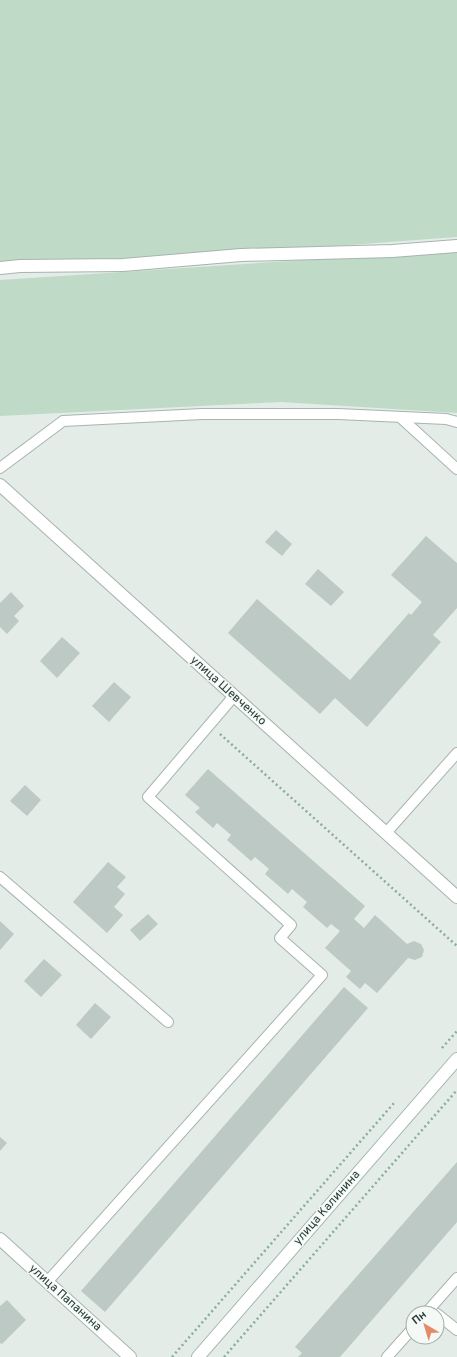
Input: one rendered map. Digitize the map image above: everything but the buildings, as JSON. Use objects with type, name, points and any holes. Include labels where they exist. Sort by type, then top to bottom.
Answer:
[{"type":"street","points":[[0,268],[20,266],[123,265],[241,255],[392,251],[457,246]]},
{"type":"street","name":"улица Шевченко","points":[[0,485],[457,897]]},
{"type":"street","name":"улица Калинина","points":[[198,1357],[457,1059]]},
{"type":"street","name":"улица Папанина","points":[[0,1239],[130,1357]]},
{"type":"lane","points":[[0,468],[63,421],[209,414],[338,414],[446,419],[457,422]]},
{"type":"lane","points":[[400,417],[457,469]]},
{"type":"lane","points":[[48,1281],[322,975],[280,938],[291,926],[148,797],[234,696]]},
{"type":"lane","points":[[386,833],[457,753]]},
{"type":"lane","points":[[0,877],[168,1022]]},
{"type":"lane","points":[[437,1305],[457,1278]]},
{"type":"lane","points":[[445,1321],[457,1330]]},
{"type":"lane","points":[[387,1357],[405,1337]]},
{"type":"path","points":[[209,725],[457,946]]},
{"type":"path","points":[[442,1049],[457,1031]]},
{"type":"path","points":[[224,1357],[457,1090]]},
{"type":"path","points":[[172,1357],[395,1102]]},
{"type":"green space","points":[[0,0],[457,0],[457,237],[0,271]]},
{"type":"green space","points":[[457,250],[457,413],[281,402],[0,416],[0,280]]}]
